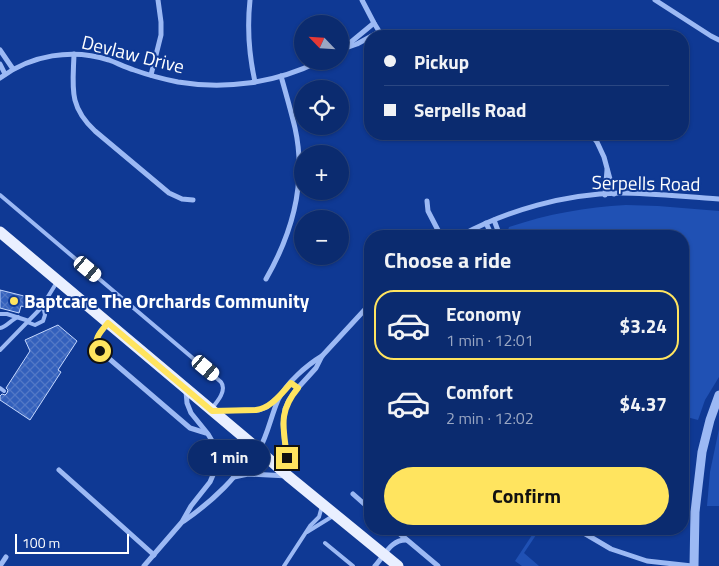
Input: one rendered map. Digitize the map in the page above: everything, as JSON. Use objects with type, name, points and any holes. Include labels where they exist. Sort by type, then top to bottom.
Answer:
[{"type":"main road","points":[[0,232],[288,476],[398,566]]},
{"type":"street","points":[[150,76],[161,35],[158,0]]},
{"type":"street","points":[[250,0],[249,46],[255,82]]},
{"type":"street","points":[[362,0],[378,30]]},
{"type":"street","points":[[654,0],[719,40]]},
{"type":"street","points":[[365,30],[374,23]]},
{"type":"street","points":[[349,43],[364,31]]},
{"type":"street","points":[[349,47],[364,41]]},
{"type":"street","points":[[0,50],[13,69]]},
{"type":"street","points":[[74,54],[74,99],[78,111],[84,120],[169,193],[182,199],[193,200]]},
{"type":"street","name":"Devlaw Drive","points":[[3,76],[13,69],[46,56],[74,54],[104,58],[150,76],[177,82],[206,85],[255,82],[300,70]]},
{"type":"street","points":[[0,64],[3,76]]},
{"type":"street","points":[[282,76],[298,145]]},
{"type":"street","points":[[597,140],[604,157],[614,194]]},
{"type":"street","points":[[605,194],[607,169]]},
{"type":"street","name":"Serpells Road","points":[[472,230],[494,220],[551,202],[605,194],[648,194],[719,199]]},
{"type":"street","points":[[266,279],[280,253],[294,216],[296,200]]},
{"type":"street","points":[[427,201],[428,211],[438,230]]},
{"type":"street","points":[[494,220],[498,230]]},
{"type":"street","points":[[486,223],[489,230]]},
{"type":"street","points":[[234,477],[248,474],[288,476],[283,421],[289,400],[316,368],[322,356],[364,310]]},
{"type":"street","points":[[108,323],[96,339],[96,346],[99,350],[190,428],[208,434]]},
{"type":"street","points":[[211,410],[263,409],[272,403],[310,363],[322,356]]},
{"type":"street","points":[[291,383],[298,388]]},
{"type":"street","points":[[144,566],[182,522],[216,471],[217,453],[214,443],[190,413],[186,388]]},
{"type":"street","points":[[182,522],[207,504],[234,477],[250,452],[266,437],[277,402],[284,390]]},
{"type":"street","points":[[587,535],[610,549],[647,561],[693,566],[695,512],[702,452],[719,395]]},
{"type":"street","points":[[59,470],[154,555]]},
{"type":"street","points":[[353,494],[364,503]]},
{"type":"street","points":[[401,535],[438,566]]},
{"type":"street","points":[[375,566],[395,542],[407,540]]},
{"type":"street","points":[[0,566],[6,557]]},
{"type":"lane","points":[[0,195],[226,385]]},
{"type":"lane","points":[[0,350],[43,305],[58,280]]},
{"type":"lane","points":[[0,314],[18,317],[35,325],[43,321],[45,315],[43,305]]},
{"type":"lane","points":[[0,328],[18,317]]},
{"type":"lane","points":[[211,410],[224,389],[221,382]]},
{"type":"lane","points":[[284,566],[310,526],[319,517],[322,504]]},
{"type":"lane","points":[[304,535],[334,514]]},
{"type":"lane","points":[[325,543],[353,566]]},
{"type":"shaded area","points":[[626,205],[658,206],[719,211],[719,377],[705,400],[698,420],[689,418],[689,230],[508,230],[509,227],[524,222],[596,207]]},
{"type":"shaded area","points":[[719,429],[719,506],[707,506],[710,472]]},
{"type":"shaded area","points":[[532,535],[536,535],[524,553],[539,566],[522,566],[515,561]]},
{"type":"building","name":"Baptcare The Orchards Community","points":[[0,290],[28,297],[26,307],[21,306],[19,313],[0,308]]},
{"type":"building","points":[[58,325],[77,341],[58,370],[61,372],[30,420],[0,400],[0,396],[7,393],[8,390],[6,388],[30,351],[25,340]]},
{"type":"place","name":"Baptcare The Orchards Community","points":[[14,301]]},
{"type":"route","points":[[100,351],[96,346],[96,339],[108,323],[212,411],[263,409],[272,403],[291,383],[298,388],[289,400],[283,418],[287,458]]}]
